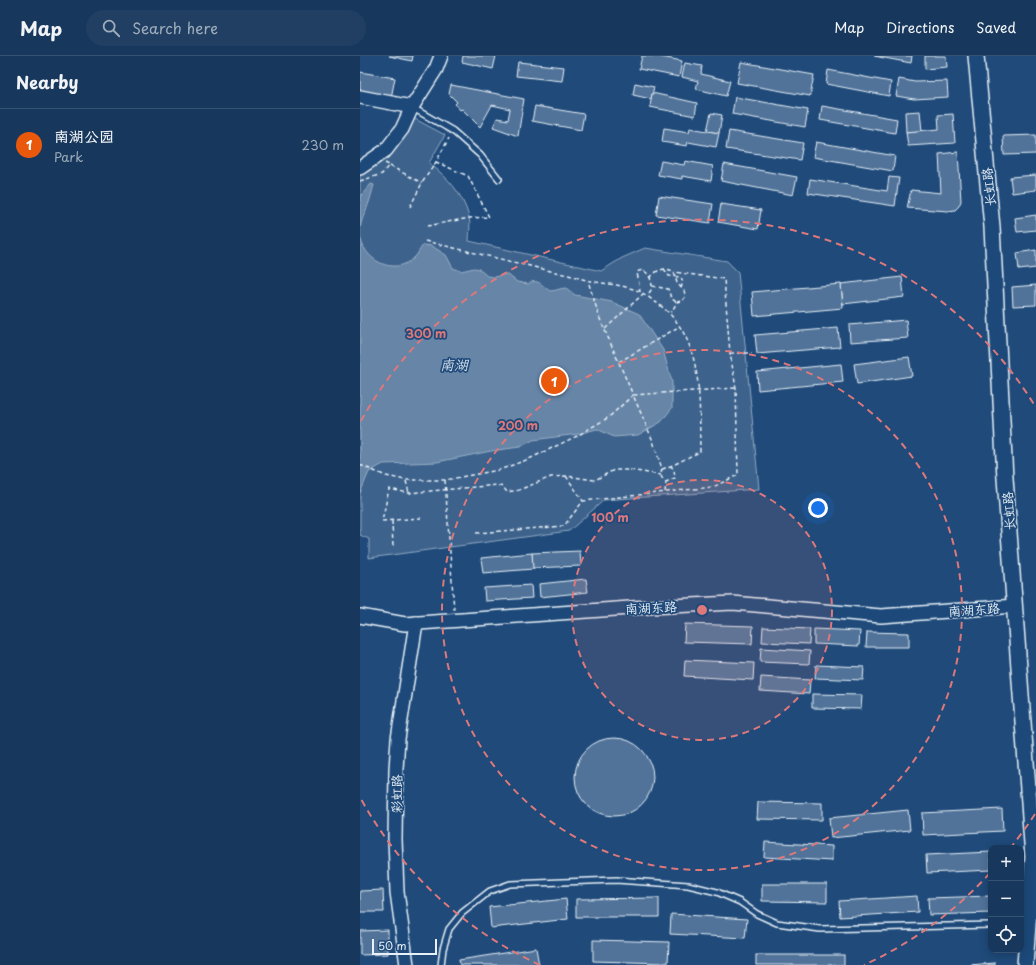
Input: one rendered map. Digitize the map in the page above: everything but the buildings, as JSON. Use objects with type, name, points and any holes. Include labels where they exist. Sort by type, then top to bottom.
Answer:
[{"type":"main road","name":"长虹路","points":[[976,56],[992,227],[1005,478],[1033,857],[1025,925],[1025,965]]},
{"type":"street","points":[[360,168],[386,150],[402,129],[412,107],[436,69],[442,56]]},
{"type":"street","points":[[360,97],[412,107]]},
{"type":"street","name":"南湖东路","points":[[360,616],[405,624],[630,608],[733,603],[881,616],[1015,606]]},
{"type":"street","name":"彩虹路","points":[[407,965],[397,892],[395,840],[396,769],[398,739],[416,623]]},
{"type":"lane","points":[[412,107],[453,131],[480,155],[499,179]]},
{"type":"lane","points":[[441,965],[443,949],[450,929],[462,913],[490,891],[510,884],[616,880],[688,885],[718,892],[740,902],[757,914],[777,923],[820,929],[988,925]]},
{"type":"path","points":[[410,207],[422,183],[436,162],[453,131]]},
{"type":"path","points":[[374,158],[422,183]]},
{"type":"path","points":[[427,226],[469,218],[489,217],[468,176],[436,162]]},
{"type":"path","points":[[360,181],[382,174],[389,166]]},
{"type":"path","points":[[425,241],[576,277],[588,282],[633,289],[646,295],[670,314],[680,326],[694,358],[698,390],[700,452],[662,469]]},
{"type":"path","points":[[664,269],[669,276],[676,276],[682,279],[683,281],[681,288]]},
{"type":"path","points":[[476,533],[564,526],[583,501],[713,487],[738,476],[736,388],[730,353],[724,279],[674,272],[668,269],[654,272],[650,278]]},
{"type":"path","points":[[640,292],[637,272],[644,270],[649,274],[652,286],[646,295]]},
{"type":"path","points":[[670,314],[677,302],[682,301],[686,296],[684,291],[677,283],[674,272]]},
{"type":"path","points":[[588,282],[605,329],[653,441],[662,469],[661,476],[666,482]]},
{"type":"path","points":[[652,286],[668,289],[672,298],[677,302]]},
{"type":"path","points":[[605,329],[643,293]]},
{"type":"path","points":[[619,362],[680,326]]},
{"type":"path","points":[[730,353],[752,353]]},
{"type":"path","points":[[360,464],[386,476],[406,480],[446,480],[500,470],[529,459],[577,436],[609,417],[633,395],[736,388]]},
{"type":"path","points":[[666,482],[675,478],[674,470],[671,466]]},
{"type":"path","points":[[421,518],[382,521],[389,489],[409,493],[498,486],[504,488],[507,492],[519,490],[551,477],[566,476],[595,480],[614,470],[630,470],[661,476]]},
{"type":"path","points":[[566,476],[583,501]]},
{"type":"path","points":[[406,480],[409,493]]},
{"type":"path","points":[[446,480],[454,620]]},
{"type":"path","points":[[665,492],[666,482]]},
{"type":"path","points":[[392,521],[393,549]]},
{"type":"shaded area","points":[[413,118],[445,135],[429,163],[454,186],[462,200],[470,220],[469,241],[601,271],[622,258],[645,248],[727,261],[738,272],[759,489],[604,500],[569,531],[369,558],[369,539],[360,535],[360,172]]},
{"type":"water","points":[[371,184],[374,185],[362,220],[360,234],[360,197]]},
{"type":"water","name":"南湖","points":[[360,234],[366,251],[380,263],[389,266],[397,266],[406,263],[417,255],[423,245],[432,246],[446,255],[453,268],[461,271],[474,268],[479,269],[487,276],[494,277],[507,274],[517,282],[528,284],[534,281],[550,291],[566,288],[575,295],[612,302],[639,314],[663,350],[672,382],[672,408],[661,422],[638,435],[614,437],[597,429],[578,434],[533,440],[520,447],[491,451],[437,462],[383,464],[369,472],[360,493]]},
{"type":"place","name":"南湖公园","points":[[554,381]]}]
